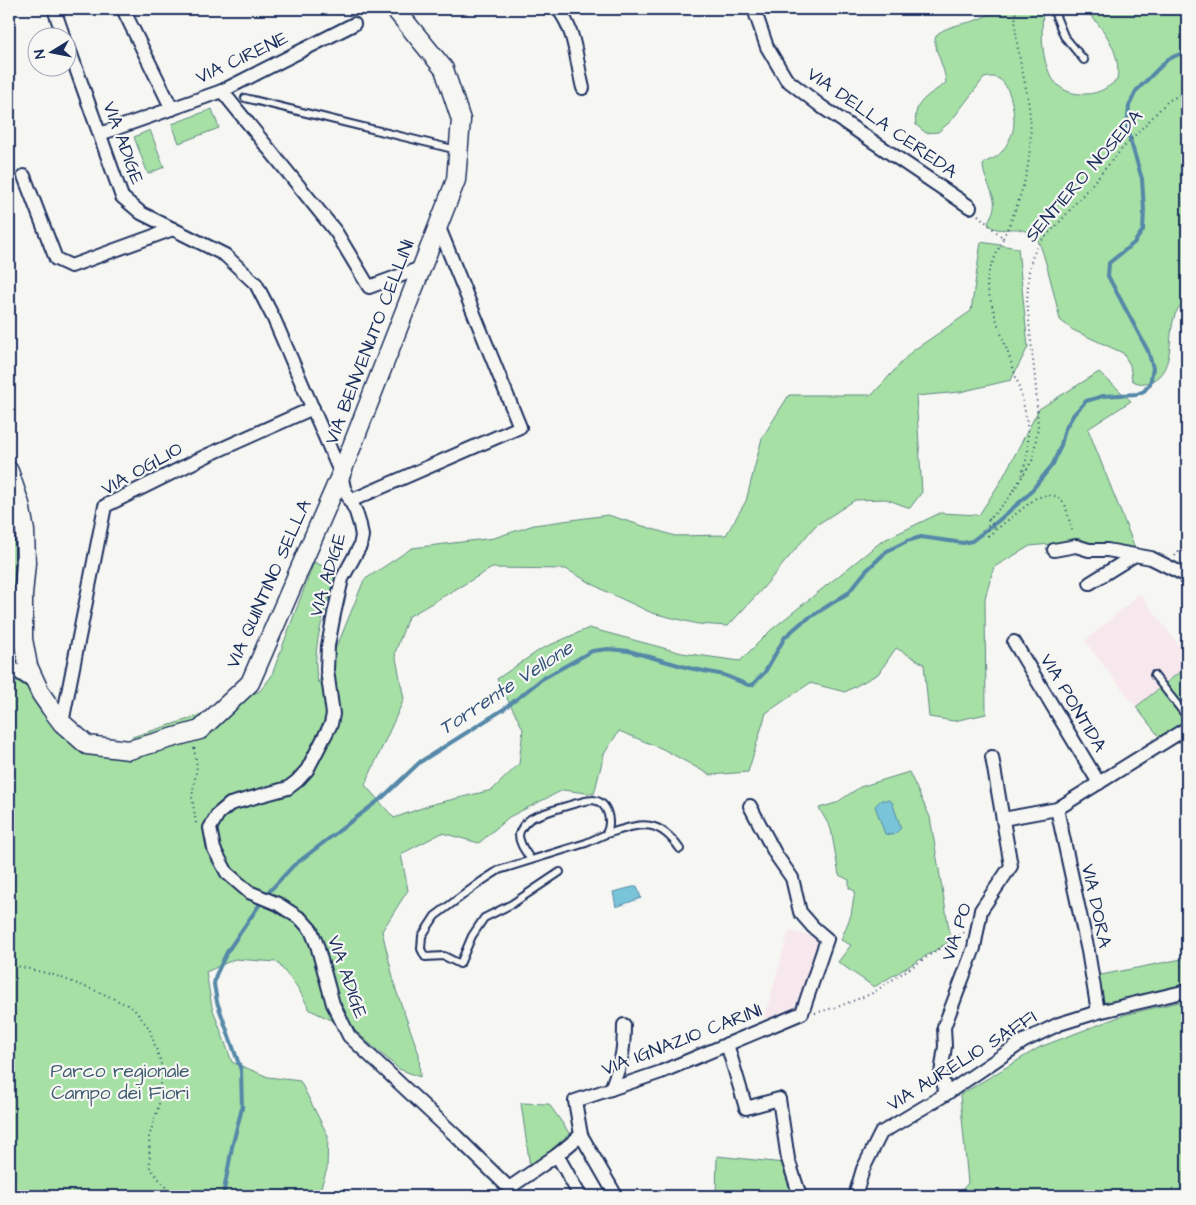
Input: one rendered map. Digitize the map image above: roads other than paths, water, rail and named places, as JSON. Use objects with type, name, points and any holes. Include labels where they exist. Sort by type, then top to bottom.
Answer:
[{"type":"street","points":[[54,9],[61,28]]},
{"type":"street","points":[[123,9],[172,109]]},
{"type":"street","name":"VIA BENVENUTO CELLINI","points":[[341,474],[456,180],[461,120],[444,69],[395,9]]},
{"type":"street","points":[[558,9],[565,18],[575,44],[583,88]]},
{"type":"street","name":"VIA DELLA CEREDA","points":[[754,9],[766,47],[786,79],[822,107],[970,207]]},
{"type":"street","name":"VIA CIRENE","points":[[100,134],[222,91],[354,24]]},
{"type":"street","name":"VIA ADIGE","points":[[78,74],[122,197],[141,213],[225,256],[256,284],[274,319],[341,474],[344,488],[360,525],[362,536],[360,546],[342,579],[328,646],[326,670],[333,714],[331,724],[307,770],[297,781],[288,788],[230,804],[218,814],[210,828],[214,849],[227,873],[249,892],[278,904],[301,918],[311,930],[333,1004],[349,1036],[456,1136],[512,1192]]},
{"type":"street","points":[[222,91],[336,232],[369,287],[421,268]]},
{"type":"street","points":[[24,176],[56,259],[71,266],[173,229]]},
{"type":"street","name":"VIA BENVENUTO CELLINI","points":[[350,501],[520,427],[438,225]]},
{"type":"street","name":"VIA OGLIO","points":[[62,723],[105,506],[208,455],[313,408]]},
{"type":"street","name":"VIA QUINTINO SELLA","points":[[9,471],[20,504],[25,531],[26,563],[23,594],[23,639],[28,666],[46,700],[62,723],[87,745],[129,750],[200,730],[250,683],[341,474]]},
{"type":"street","points":[[1054,550],[1076,546],[1089,550],[1107,550],[1151,558],[1187,576]]},
{"type":"street","points":[[1090,583],[1135,555]]},
{"type":"street","name":"VIA PONTIDA","points":[[1014,642],[1099,783]]},
{"type":"street","points":[[9,666],[37,684]]},
{"type":"street","name":"VIA PONTIDA","points":[[1003,819],[1057,809],[1187,728]]},
{"type":"street","name":"VIA PO","points":[[946,1094],[941,1074],[945,1046],[944,1027],[974,948],[981,910],[1011,866],[992,757]]},
{"type":"street","name":"VIA IGNAZIO CARINI","points":[[581,1135],[575,1101],[661,1072],[802,1013],[827,939],[800,912],[792,878],[776,855],[750,806]]},
{"type":"street","name":"VIA DORA","points":[[1057,809],[1088,952],[1098,1012]]},
{"type":"street","name":"VIA AURELIO SAFFI","points":[[855,1196],[863,1169],[882,1134],[1041,1031],[1098,1012],[1187,991]]},
{"type":"street","points":[[611,1089],[621,1065],[624,1051],[624,1025]]},
{"type":"street","points":[[727,1044],[746,1108],[779,1099],[788,1159],[800,1196]]},
{"type":"street","points":[[512,1192],[581,1135],[616,1196]]},
{"type":"street","points":[[557,1155],[580,1196]]},
{"type":"lane","points":[[1053,9],[1064,36],[1084,60]]},
{"type":"lane","points":[[245,98],[458,151]]},
{"type":"lane","points":[[1154,675],[1187,718]]},
{"type":"lane","points":[[531,860],[520,842],[519,834],[524,825],[535,817],[585,801],[594,800],[607,810],[610,818],[610,827],[606,834]]},
{"type":"lane","points":[[560,872],[512,904],[484,918],[472,936],[460,964],[444,956],[425,957],[421,949],[422,936],[435,916],[499,870],[586,843],[606,834],[639,825],[655,826],[666,831],[680,849]]},
{"type":"water","points":[[881,800],[892,802],[901,828],[894,835],[885,834],[875,806]]},
{"type":"water","points":[[637,886],[641,898],[616,907],[613,892]]},
{"type":"waterway","name":"Torrente Vellone","points":[[266,895],[293,866],[383,797],[420,762],[504,709],[542,679],[592,651],[608,649],[629,651],[689,668],[724,675],[752,685],[765,672],[785,637],[801,623],[848,593],[866,571],[887,551],[907,541],[921,537],[963,543],[972,541],[998,521],[1028,495],[1053,464],[1065,429],[1074,414],[1086,401],[1103,396],[1137,394],[1144,391],[1150,384],[1153,368],[1148,351],[1108,276],[1109,263],[1134,243],[1143,230],[1142,179],[1127,129],[1129,106],[1136,91],[1168,59],[1187,51]]},
{"type":"waterway","name":"Torrente Vellone","points":[[223,1196],[232,1147],[242,1108],[241,1070],[217,1002],[214,984],[216,975],[227,952],[262,901]]},
{"type":"park label","name":"Parco regionale Campo dei Fiori","points":[[120,1082]]}]
